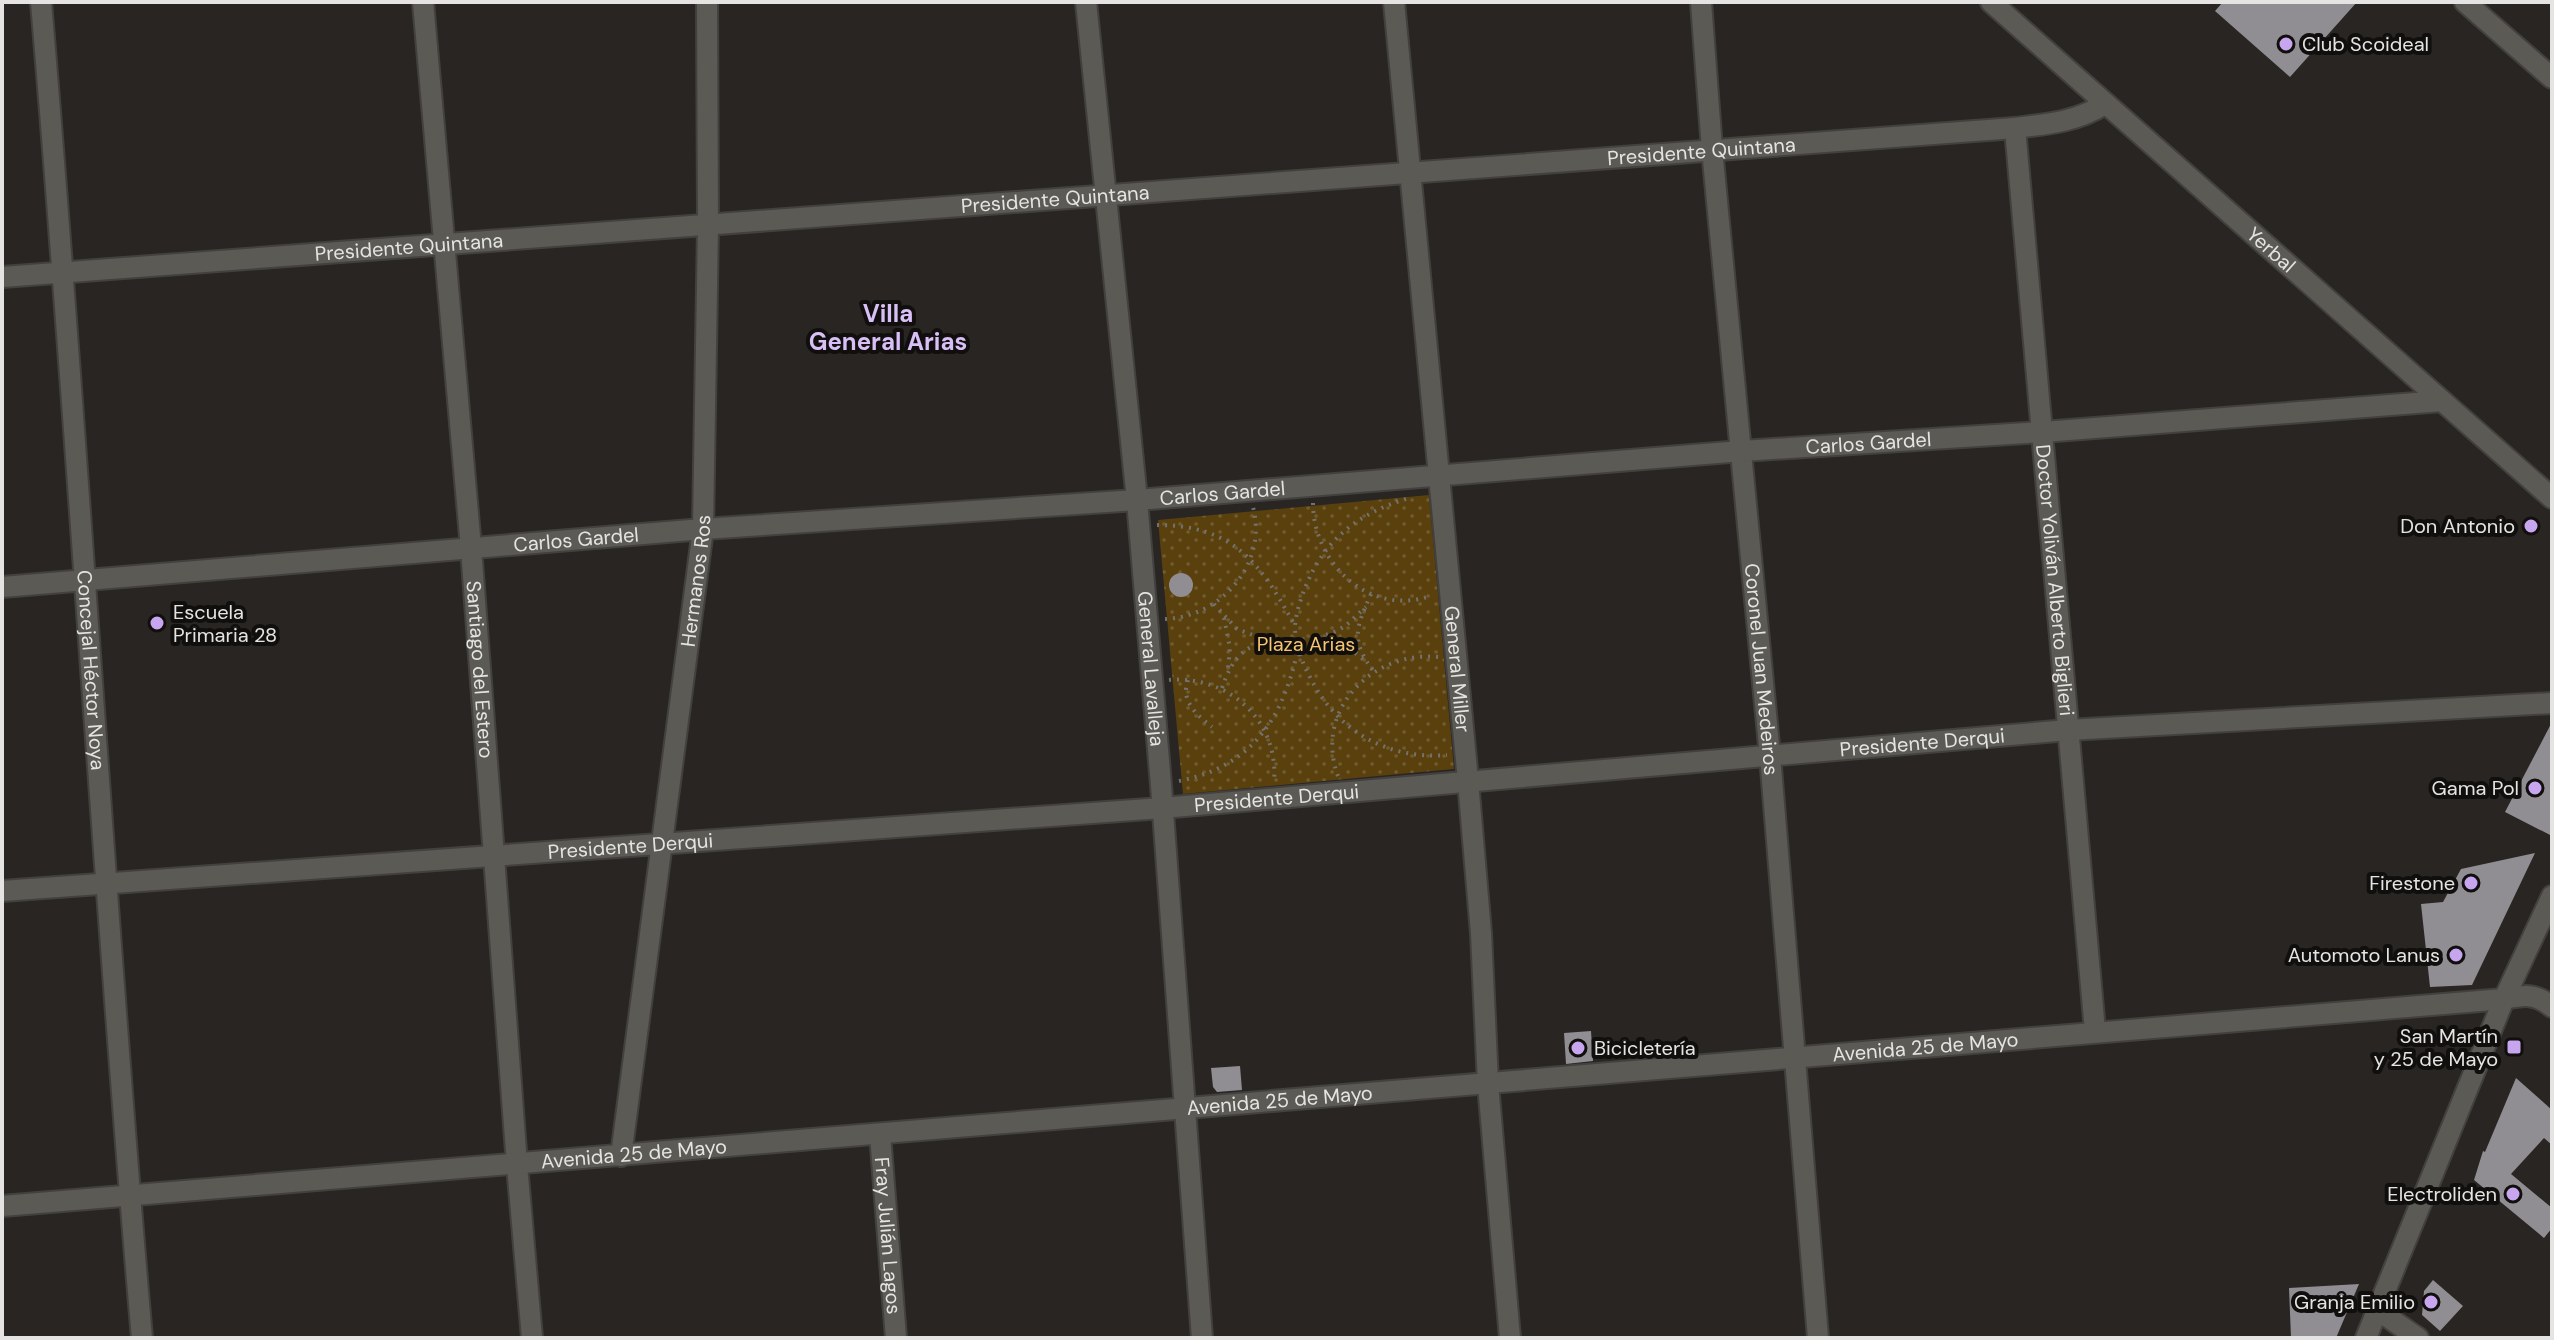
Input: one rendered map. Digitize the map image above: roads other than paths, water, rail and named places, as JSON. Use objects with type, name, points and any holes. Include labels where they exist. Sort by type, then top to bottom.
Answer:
[{"type":"street","name":"Concejal Héctor Noya","points":[[41,2],[64,272],[84,581],[142,1338]]},
{"type":"street","name":"Santiago del Estero","points":[[423,2],[471,548],[532,1338]]},
{"type":"street","name":"Hermanos Ros","points":[[621,1156],[703,529],[708,225],[707,2]]},
{"type":"street","name":"General Lavalleja","points":[[1086,2],[1137,500],[1202,1338]]},
{"type":"street","name":"General Miller","points":[[1394,2],[1466,753],[1481,933],[1488,1084],[1510,1338]]},
{"type":"street","name":"Coronel Juan Medeiros","points":[[1701,2],[1712,149],[1770,756],[1818,1338]]},
{"type":"street","name":"Yerbal","points":[[1991,2],[2552,498]]},
{"type":"street","points":[[2465,2],[2552,78]]},
{"type":"street","name":"Presidente Quintana","points":[[2,277],[2015,128],[2072,121],[2105,104]]},
{"type":"street","name":"Doctor Yoliván Alberto Biglieri","points":[[2015,128],[2095,1031]]},
{"type":"street","name":"Carlos Gardel","points":[[2,587],[703,529],[1317,485],[1440,484],[1742,451],[2043,432],[2442,401]]},
{"type":"street","name":"Presidente Derqui","points":[[2,891],[1162,808],[2068,730],[2552,703]]},
{"type":"street","points":[[2366,1338],[2504,999],[2552,896]]},
{"type":"street","name":"Avenida 25 de Mayo","points":[[2,1206],[1795,1059],[2095,1031],[2504,999],[2528,994],[2542,998],[2552,1007]]},
{"type":"street","name":"Fray Julián Lagos","points":[[880,1134],[896,1338]]},
{"type":"street","points":[[2379,1311],[2418,1338]]},
{"type":"place","name":"Club Scoideal","points":[[2286,44]]},
{"type":"place","name":"Don Antonio","points":[[2531,526]]},
{"type":"place","name":"Escuela Primaria 28","points":[[157,623]]},
{"type":"place","name":"Gama Pol","points":[[2535,788]]},
{"type":"place","name":"Firestone","points":[[2471,883]]},
{"type":"place","name":"Automoto Lanus","points":[[2456,955]]},
{"type":"place","name":"San Martín y 25 de Mayo","points":[[2514,1047]]},
{"type":"place","name":"Bicicletería","points":[[1578,1048]]},
{"type":"place","name":"Electroliden","points":[[2513,1194]]},
{"type":"place","name":"Granja Emilio","points":[[2431,1302]]},
{"type":"district","name":"Villa General Arias","points":[[888,328]]},
{"type":"park label","name":"Plaza Arias","points":[[1306,644]]}]
